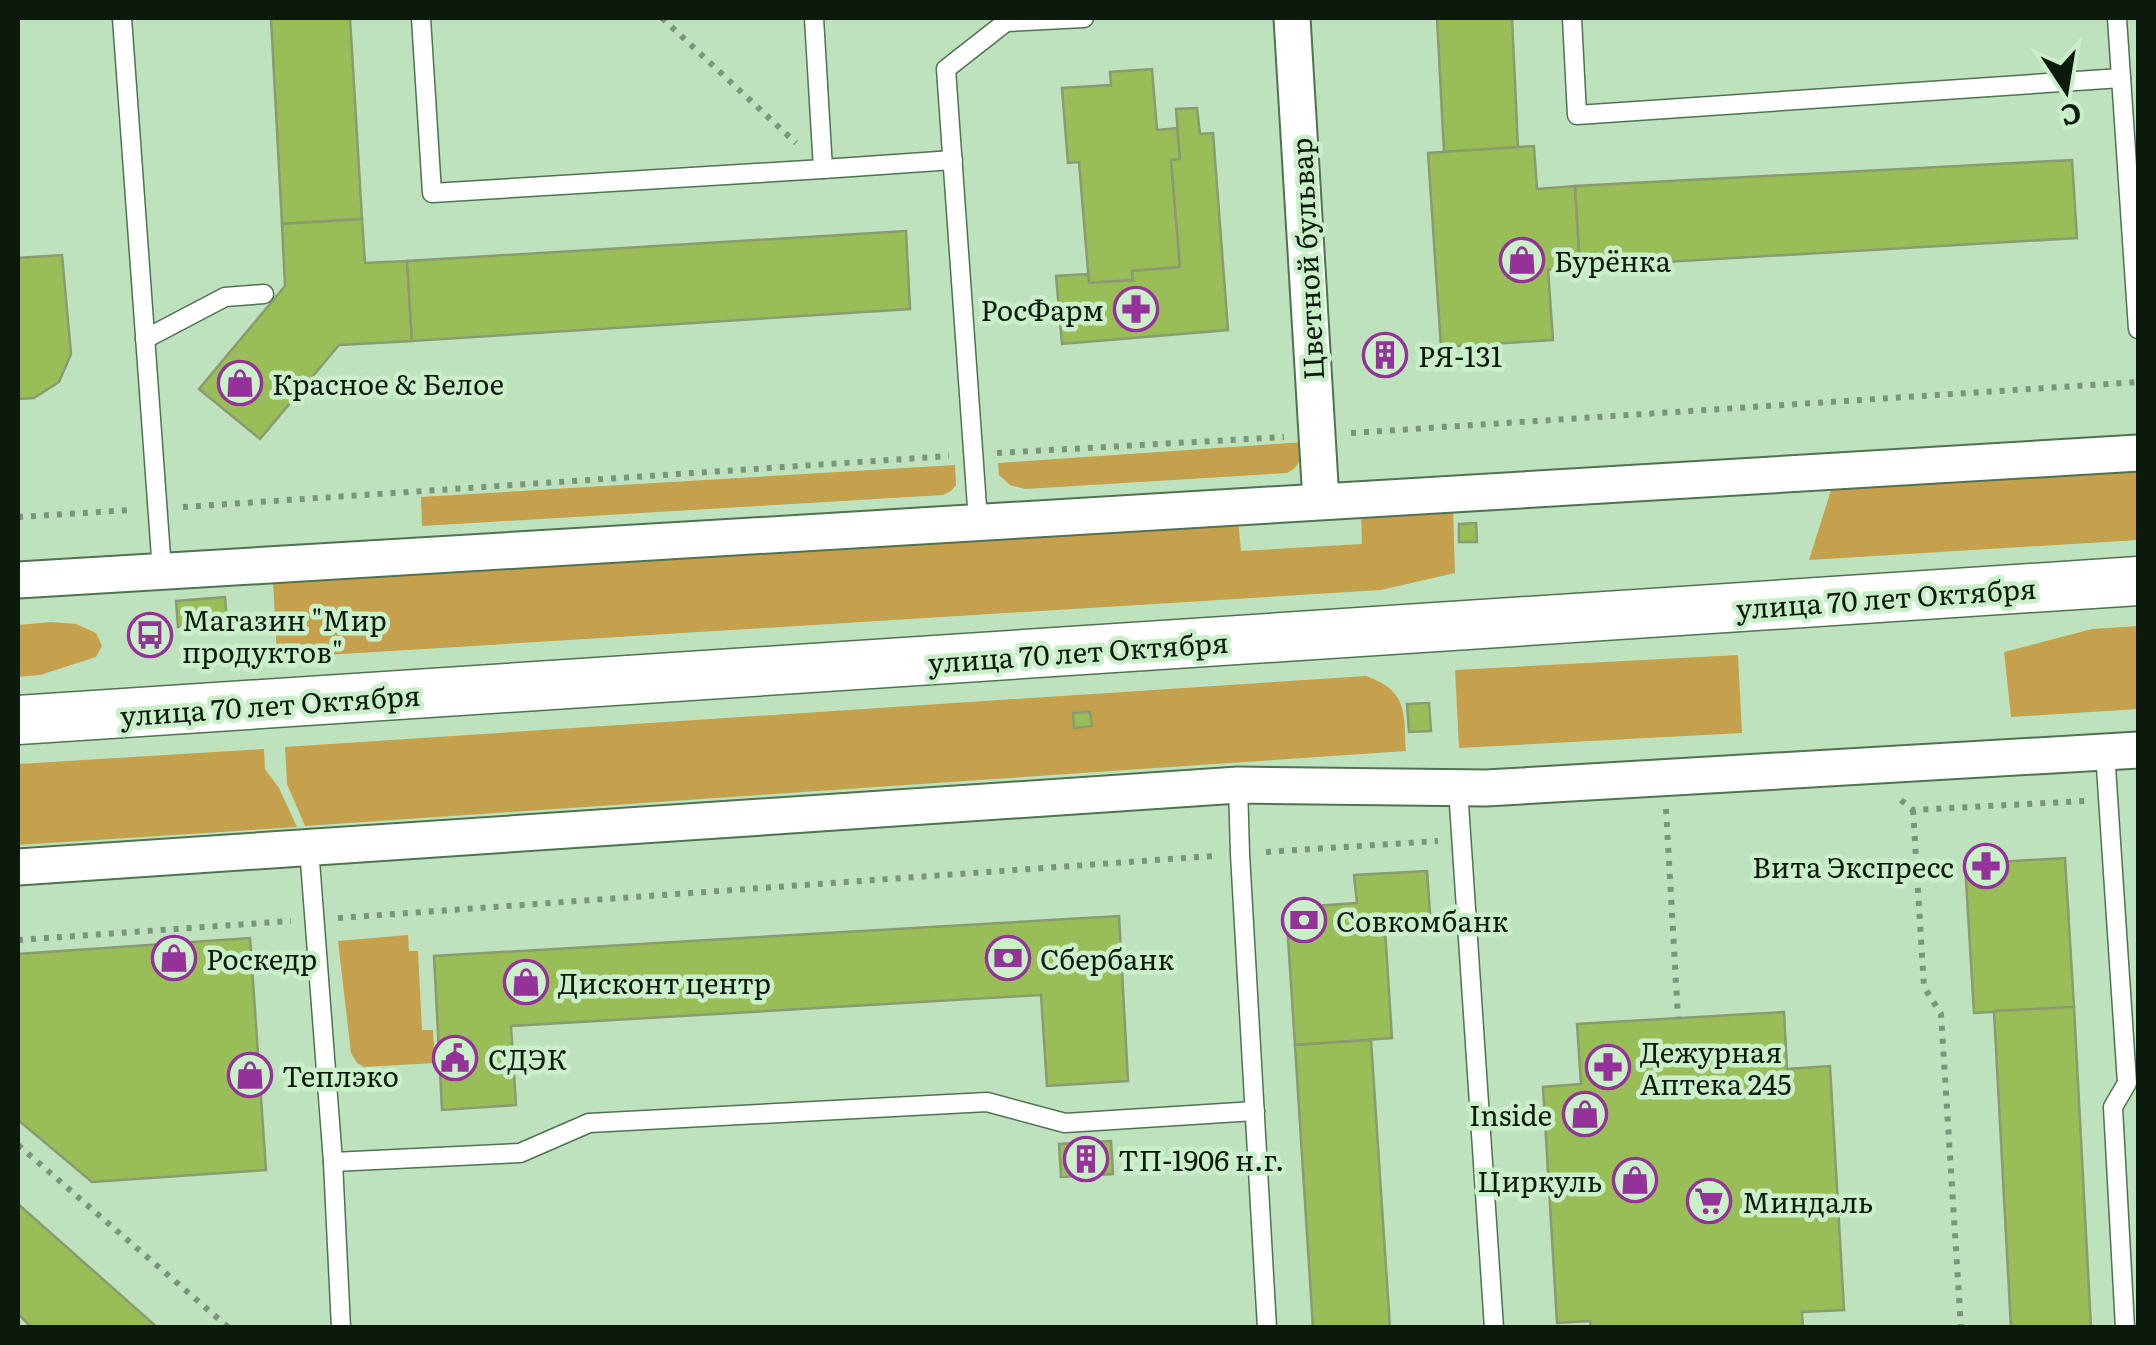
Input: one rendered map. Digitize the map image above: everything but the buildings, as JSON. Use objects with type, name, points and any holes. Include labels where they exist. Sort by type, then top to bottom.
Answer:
[{"type":"main road","name":"улица 70 лет Октября","points":[[18,720],[2138,581]]},
{"type":"street","name":"Цветной бульвар","points":[[1292,18],[1321,501]]},
{"type":"street","points":[[18,580],[2138,453]]},
{"type":"street","points":[[18,867],[1238,784],[1458,789],[2122,751]]},
{"type":"lane","points":[[122,18],[162,571]]},
{"type":"lane","points":[[421,18],[432,193],[953,160]]},
{"type":"lane","points":[[814,18],[824,169]]},
{"type":"lane","points":[[978,521],[946,69],[1006,20],[1084,18]]},
{"type":"lane","points":[[1572,18],[1576,115],[2121,78]]},
{"type":"lane","points":[[2117,18],[2138,328]]},
{"type":"lane","points":[[145,338],[225,297],[264,294]]},
{"type":"lane","points":[[2122,751],[2108,800],[2131,1058],[2127,1083],[2112,1107],[2125,1328]]},
{"type":"lane","points":[[1238,784],[1267,1328]]},
{"type":"lane","points":[[1458,789],[1494,1328]]},
{"type":"lane","points":[[308,848],[333,1162],[340,1328]]},
{"type":"lane","points":[[333,1162],[520,1153],[589,1123],[988,1102],[1065,1123],[1255,1112]]},
{"type":"path","points":[[662,18],[824,169]]},
{"type":"path","points":[[18,517],[2138,382]]},
{"type":"path","points":[[1891,792],[1913,810],[2108,800]]},
{"type":"path","points":[[1666,803],[1678,1018]]},
{"type":"path","points":[[1913,810],[1924,987],[1942,1014],[1961,1328]]},
{"type":"path","points":[[18,940],[1461,839]]},
{"type":"path","points":[[18,1146],[229,1328]]},
{"type":"shaded area","points":[[1304,442],[1298,464],[1287,473],[1025,489],[1010,485],[999,475],[998,463]]},
{"type":"shaded area","points":[[955,465],[956,485],[943,495],[422,526],[421,497]]},
{"type":"shaded area","points":[[2138,465],[2138,540],[1809,560],[1833,484]]},
{"type":"shaded area","points":[[1453,507],[1455,573],[1381,590],[277,658],[273,580],[1238,520],[1241,551],[1362,544],[1361,513]]},
{"type":"shaded area","points":[[76,624],[96,633],[102,646],[96,657],[40,675],[18,677],[18,625]]},
{"type":"shaded area","points":[[2138,626],[2138,709],[2011,717],[2004,652],[2092,629]]},
{"type":"shaded area","points":[[1738,655],[1742,733],[1459,748],[1455,670]]},
{"type":"shaded area","points":[[1366,676],[1397,696],[1404,714],[1406,751],[305,826],[287,784],[285,747]]},
{"type":"shaded area","points":[[264,749],[265,769],[279,788],[297,827],[18,845],[18,764]]},
{"type":"shaded area","points":[[408,935],[409,951],[418,951],[422,1030],[433,1030],[435,1063],[364,1067],[351,1053],[338,941]]},
{"type":"place","name":"Бурёнка","points":[[1522,260]]},
{"type":"place","name":"РосФарм","points":[[1136,309]]},
{"type":"place","name":"РЯ-131","points":[[1385,355]]},
{"type":"place","name":"Красное & Белое","points":[[240,383]]},
{"type":"place","name":"Магазин \"Мир продуктов\"","points":[[150,635]]},
{"type":"place","name":"Вита Экспресс","points":[[1986,866]]},
{"type":"place","name":"Совкомбанк","points":[[1304,920]]},
{"type":"place","name":"Роскедр","points":[[174,958]]},
{"type":"place","name":"Сбербанк","points":[[1008,958]]},
{"type":"place","name":"Дисконт центр","points":[[526,982]]},
{"type":"place","name":"СДЭК","points":[[455,1058]]},
{"type":"place","name":"Дежурная Аптека 245","points":[[1608,1067]]},
{"type":"place","name":"Теплэко","points":[[250,1075]]},
{"type":"place","name":"Inside","points":[[1585,1114]]},
{"type":"place","name":"ТП-1906 н.г.","points":[[1086,1159]]},
{"type":"place","name":"Циркуль","points":[[1635,1180]]},
{"type":"place","name":"Миндаль","points":[[1709,1201]]}]
